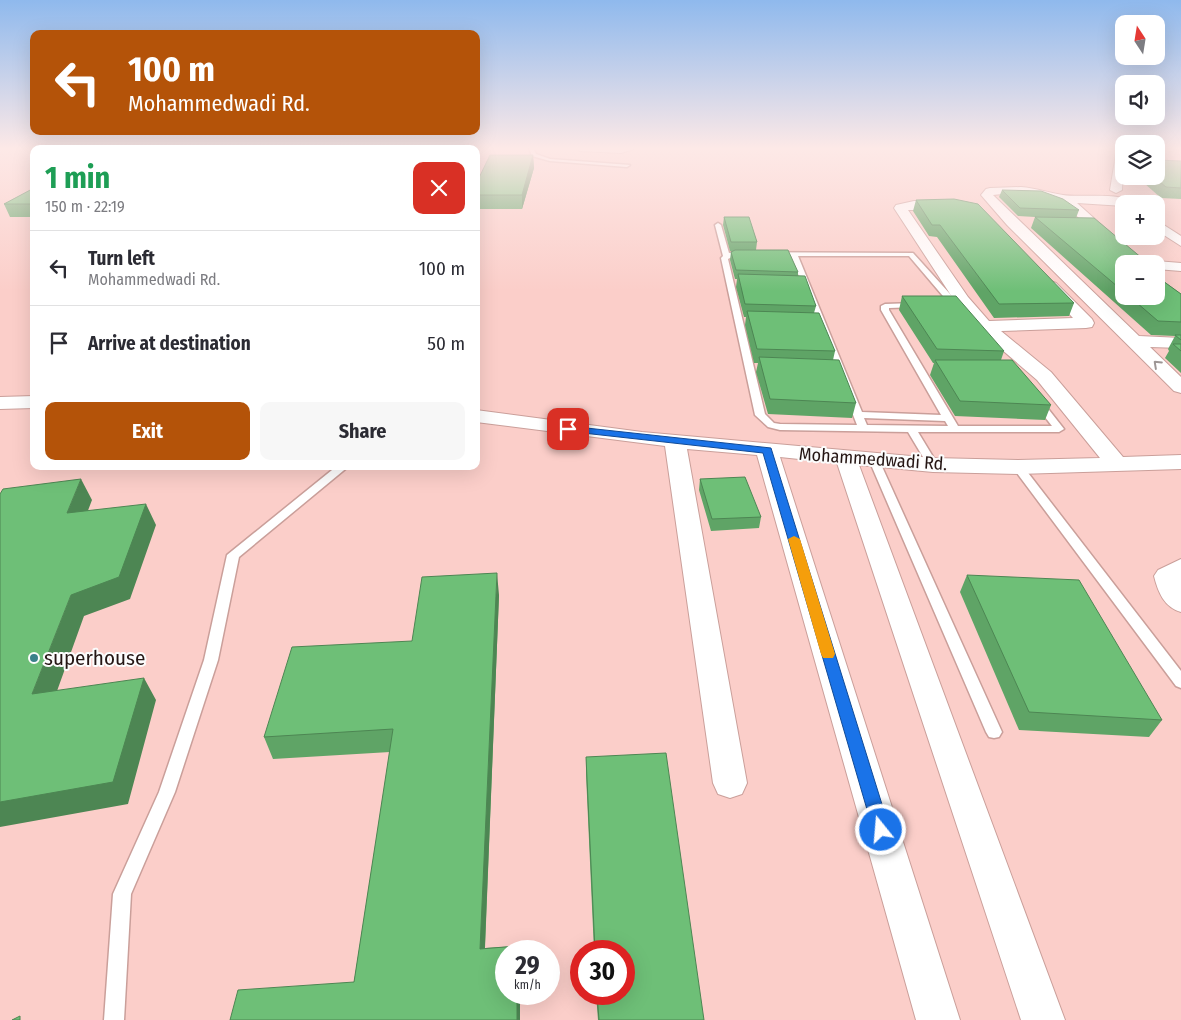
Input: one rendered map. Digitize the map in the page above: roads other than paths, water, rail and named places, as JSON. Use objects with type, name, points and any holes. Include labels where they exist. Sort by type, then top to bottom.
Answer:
[{"type":"street","points":[[988,196],[1012,222],[1181,387]]},
{"type":"street","points":[[1054,196],[1063,199],[1128,255]]},
{"type":"street","points":[[1063,199],[1115,201]]},
{"type":"street","points":[[964,206],[914,205],[900,208],[986,333],[1044,376],[1115,462]]},
{"type":"street","points":[[1012,222],[1030,223]]},
{"type":"street","points":[[1076,224],[1094,224]]},
{"type":"street","points":[[1165,230],[1181,242]]},
{"type":"street","points":[[1165,265],[1181,266]]},
{"type":"street","points":[[986,333],[1086,323],[1039,274]]},
{"type":"street","points":[[1132,341],[1181,342]]},
{"type":"street","points":[[0,403],[30,402]]},
{"type":"street","name":"Mohammedwadi Rd.","points":[[480,417],[676,442],[933,465],[1018,467],[1115,462],[1181,462]]},
{"type":"street","points":[[676,442],[730,783]]},
{"type":"street","points":[[768,450],[938,1020]]},
{"type":"street","points":[[860,459],[1043,1020]]},
{"type":"street","points":[[1181,568],[1167,576],[1170,590],[1181,602]]},
{"type":"lane","points":[[718,225],[726,256],[724,258],[730,283],[743,321],[753,367],[760,415],[771,425],[955,430],[1059,429],[1036,399]]},
{"type":"lane","points":[[794,254],[835,370],[863,428]]},
{"type":"lane","points":[[726,256],[911,254],[951,305],[986,333]]},
{"type":"lane","points":[[730,283],[740,284]]},
{"type":"lane","points":[[797,284],[806,285]]},
{"type":"lane","points":[[928,305],[884,306],[924,368],[955,430]]},
{"type":"lane","points":[[858,415],[949,418]]},
{"type":"lane","points":[[911,429],[933,465]]},
{"type":"lane","points":[[860,459],[994,732]]},
{"type":"lane","points":[[1018,467],[1181,682]]},
{"type":"lane","points":[[114,1020],[122,894],[167,792],[211,660],[233,554],[339,470]]},
{"type":"place","name":"superhouse","points":[[34,658]]}]
